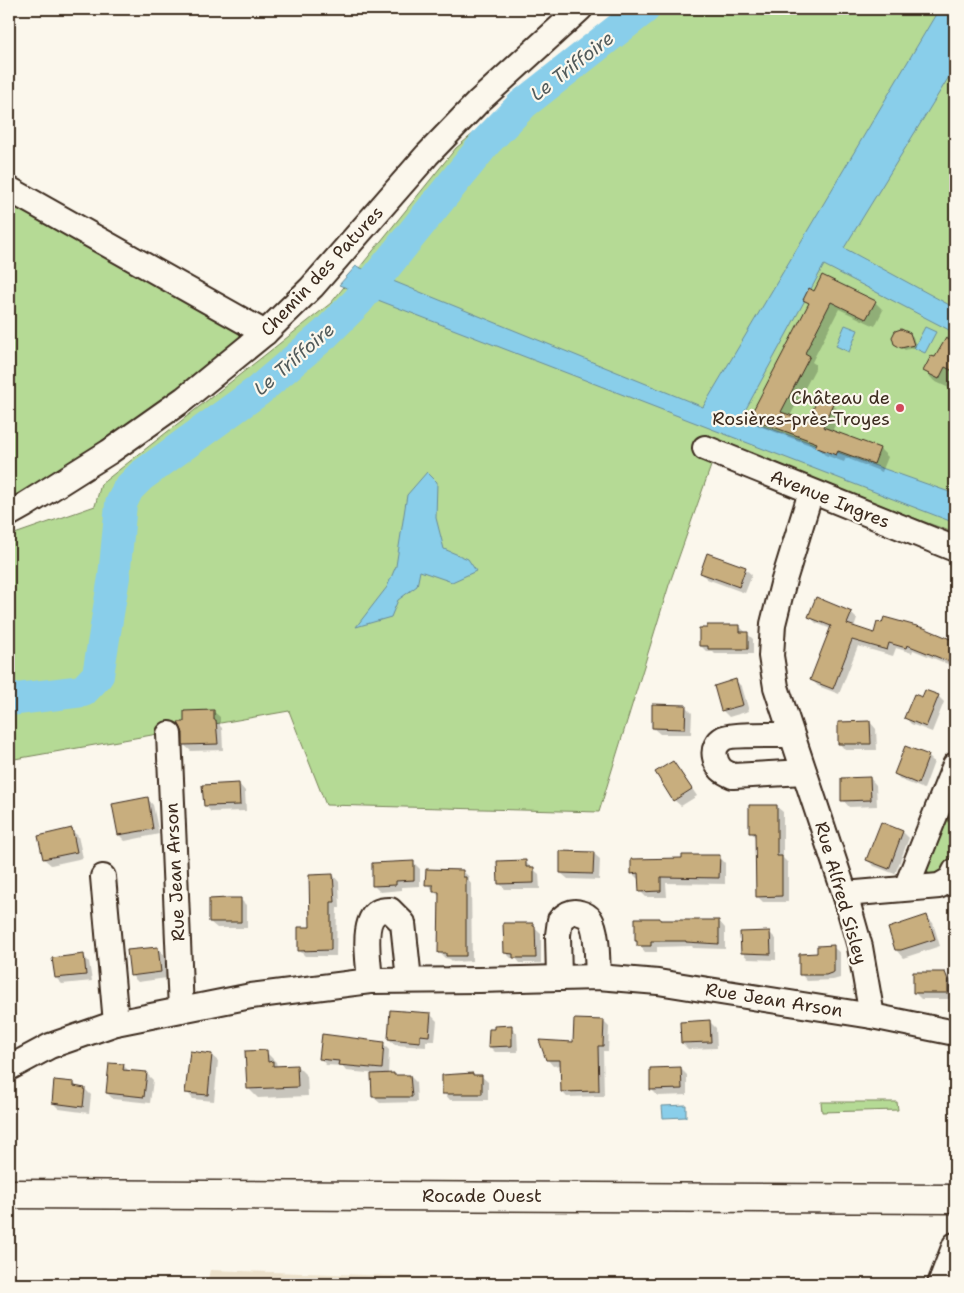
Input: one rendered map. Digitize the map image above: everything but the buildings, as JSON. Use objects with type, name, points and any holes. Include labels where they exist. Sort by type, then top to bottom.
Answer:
[{"type":"main road","name":"Rocade Ouest","points":[[9,1194],[955,1199]]},
{"type":"street","name":"Chemin des Patures","points":[[9,514],[109,452],[184,398],[265,333],[312,287],[479,100],[580,9]]},
{"type":"street","points":[[9,189],[265,333]]},
{"type":"street","name":"Avenue Ingres","points":[[705,448],[955,549]]},
{"type":"street","name":"Rue Alfred Sisley","points":[[810,492],[773,624],[771,656],[776,687],[791,735],[846,894],[860,947],[872,1016]]},
{"type":"street","name":"Rue Jean Arson","points":[[169,734],[182,1010]]},
{"type":"street","points":[[791,735],[726,736],[717,743],[714,753],[716,764],[722,771],[732,776],[804,772]]},
{"type":"street","points":[[906,888],[955,765]]},
{"type":"street","points":[[846,894],[939,886],[952,880],[955,871]]},
{"type":"street","points":[[103,877],[116,1023]]},
{"type":"street","points":[[370,981],[368,932],[370,920],[378,912],[390,910],[403,923],[409,980]]},
{"type":"street","points":[[559,978],[558,935],[560,920],[566,914],[575,911],[584,914],[590,919],[594,932],[598,977]]},
{"type":"street","name":"Rue Jean Arson","points":[[9,1068],[50,1046],[116,1023],[251,996],[370,981],[598,977],[658,982],[872,1016],[953,1031]]},
{"type":"street","points":[[940,1284],[955,1245]]},
{"type":"shaded area","points":[[210,1270],[635,1284],[207,1284]]},
{"type":"green space","points":[[623,9],[955,9],[955,533],[718,446],[669,585],[599,812],[326,805],[289,711],[9,760],[9,536],[95,506],[101,484],[331,303],[456,148]]},
{"type":"green space","points":[[9,195],[238,324],[241,345],[95,453],[9,505]]},
{"type":"green space","points":[[955,779],[955,859],[951,870],[931,876],[924,867]]},
{"type":"green space","points":[[821,1102],[897,1102],[898,1110],[822,1112]]},
{"type":"water","points":[[939,9],[955,9],[955,67],[844,248],[955,308],[955,333],[824,265],[741,418],[955,494],[955,523],[339,285],[356,266],[703,407]]},
{"type":"water","points":[[845,325],[858,330],[849,352],[836,346]]},
{"type":"water","points":[[925,327],[936,332],[925,353],[914,348]]},
{"type":"water","points":[[427,472],[437,482],[436,518],[444,549],[468,559],[476,571],[452,582],[420,571],[417,586],[398,600],[391,617],[356,627],[387,587],[396,566],[407,495]]},
{"type":"water","points":[[686,1105],[686,1117],[663,1118],[662,1106]]},
{"type":"waterway","name":"Le Triffoire","points":[[9,700],[83,691],[98,675],[114,577],[121,504],[128,489],[141,476],[258,391],[325,334],[357,302],[487,141],[523,104],[644,9]]},
{"type":"place","name":"Château de Rosières-près-Troyes","points":[[900,408]]}]
